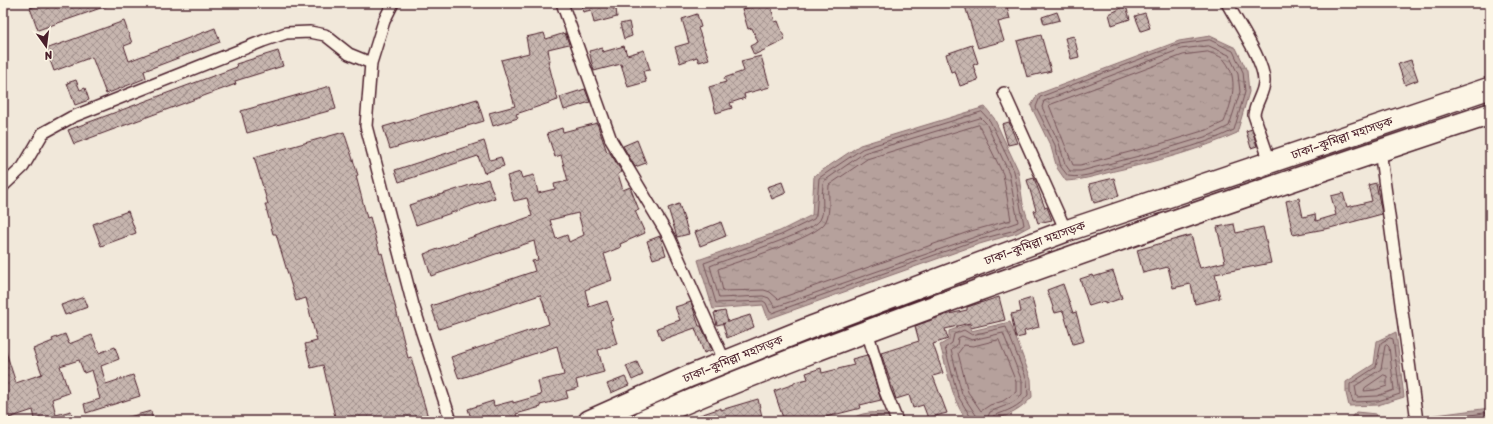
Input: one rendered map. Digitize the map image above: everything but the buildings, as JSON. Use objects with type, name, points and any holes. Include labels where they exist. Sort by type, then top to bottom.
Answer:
[{"type":"highway","name":"ঢাকা–কুমিল্লা মহাসড়ক","points":[[589,421],[725,362],[1066,231],[1490,88]]},
{"type":"highway","name":"ঢাকা–কুমিল্লা মহাসড়ক","points":[[643,421],[695,398],[867,332],[1151,228],[1490,114]]},
{"type":"highway","points":[[1142,206],[1151,228]]},
{"type":"street","points":[[392,3],[384,21],[370,63],[366,126],[413,305],[451,421]]},
{"type":"street","points":[[562,3],[611,140],[669,237],[725,362]]},
{"type":"street","points":[[1227,3],[1263,70],[1264,83],[1254,109],[1254,115],[1270,162]]},
{"type":"street","points":[[3,186],[23,167],[43,133],[72,117],[286,33],[310,32],[325,35],[349,54],[370,63]]},
{"type":"street","points":[[1004,93],[1066,231]]},
{"type":"street","points":[[1380,150],[1417,421]]},
{"type":"street","points":[[867,332],[885,391],[897,421]]},
{"type":"water","points":[[1210,36],[1236,48],[1247,71],[1249,92],[1237,133],[1167,158],[1088,178],[1066,181],[1057,168],[1051,147],[1031,106],[1038,94],[1179,41]]},
{"type":"water","points":[[985,107],[994,118],[1018,170],[1023,204],[1030,226],[1017,233],[976,245],[768,319],[763,305],[713,309],[698,260],[780,231],[812,215],[814,176],[860,145]]},
{"type":"water","points":[[1010,322],[1031,379],[1032,397],[1020,408],[1007,416],[987,421],[971,421],[965,417],[955,399],[940,345],[949,340],[949,331],[969,324],[971,331]]},
{"type":"water","points":[[1396,332],[1404,397],[1378,405],[1349,406],[1346,393],[1346,382],[1374,364],[1377,341]]},
{"type":"water","points":[[1490,408],[1490,421],[1428,421],[1428,416]]},
{"type":"water","points":[[889,412],[892,421],[850,421],[863,414]]},
{"type":"water","points":[[1356,412],[1376,414],[1379,421],[1348,421]]}]
